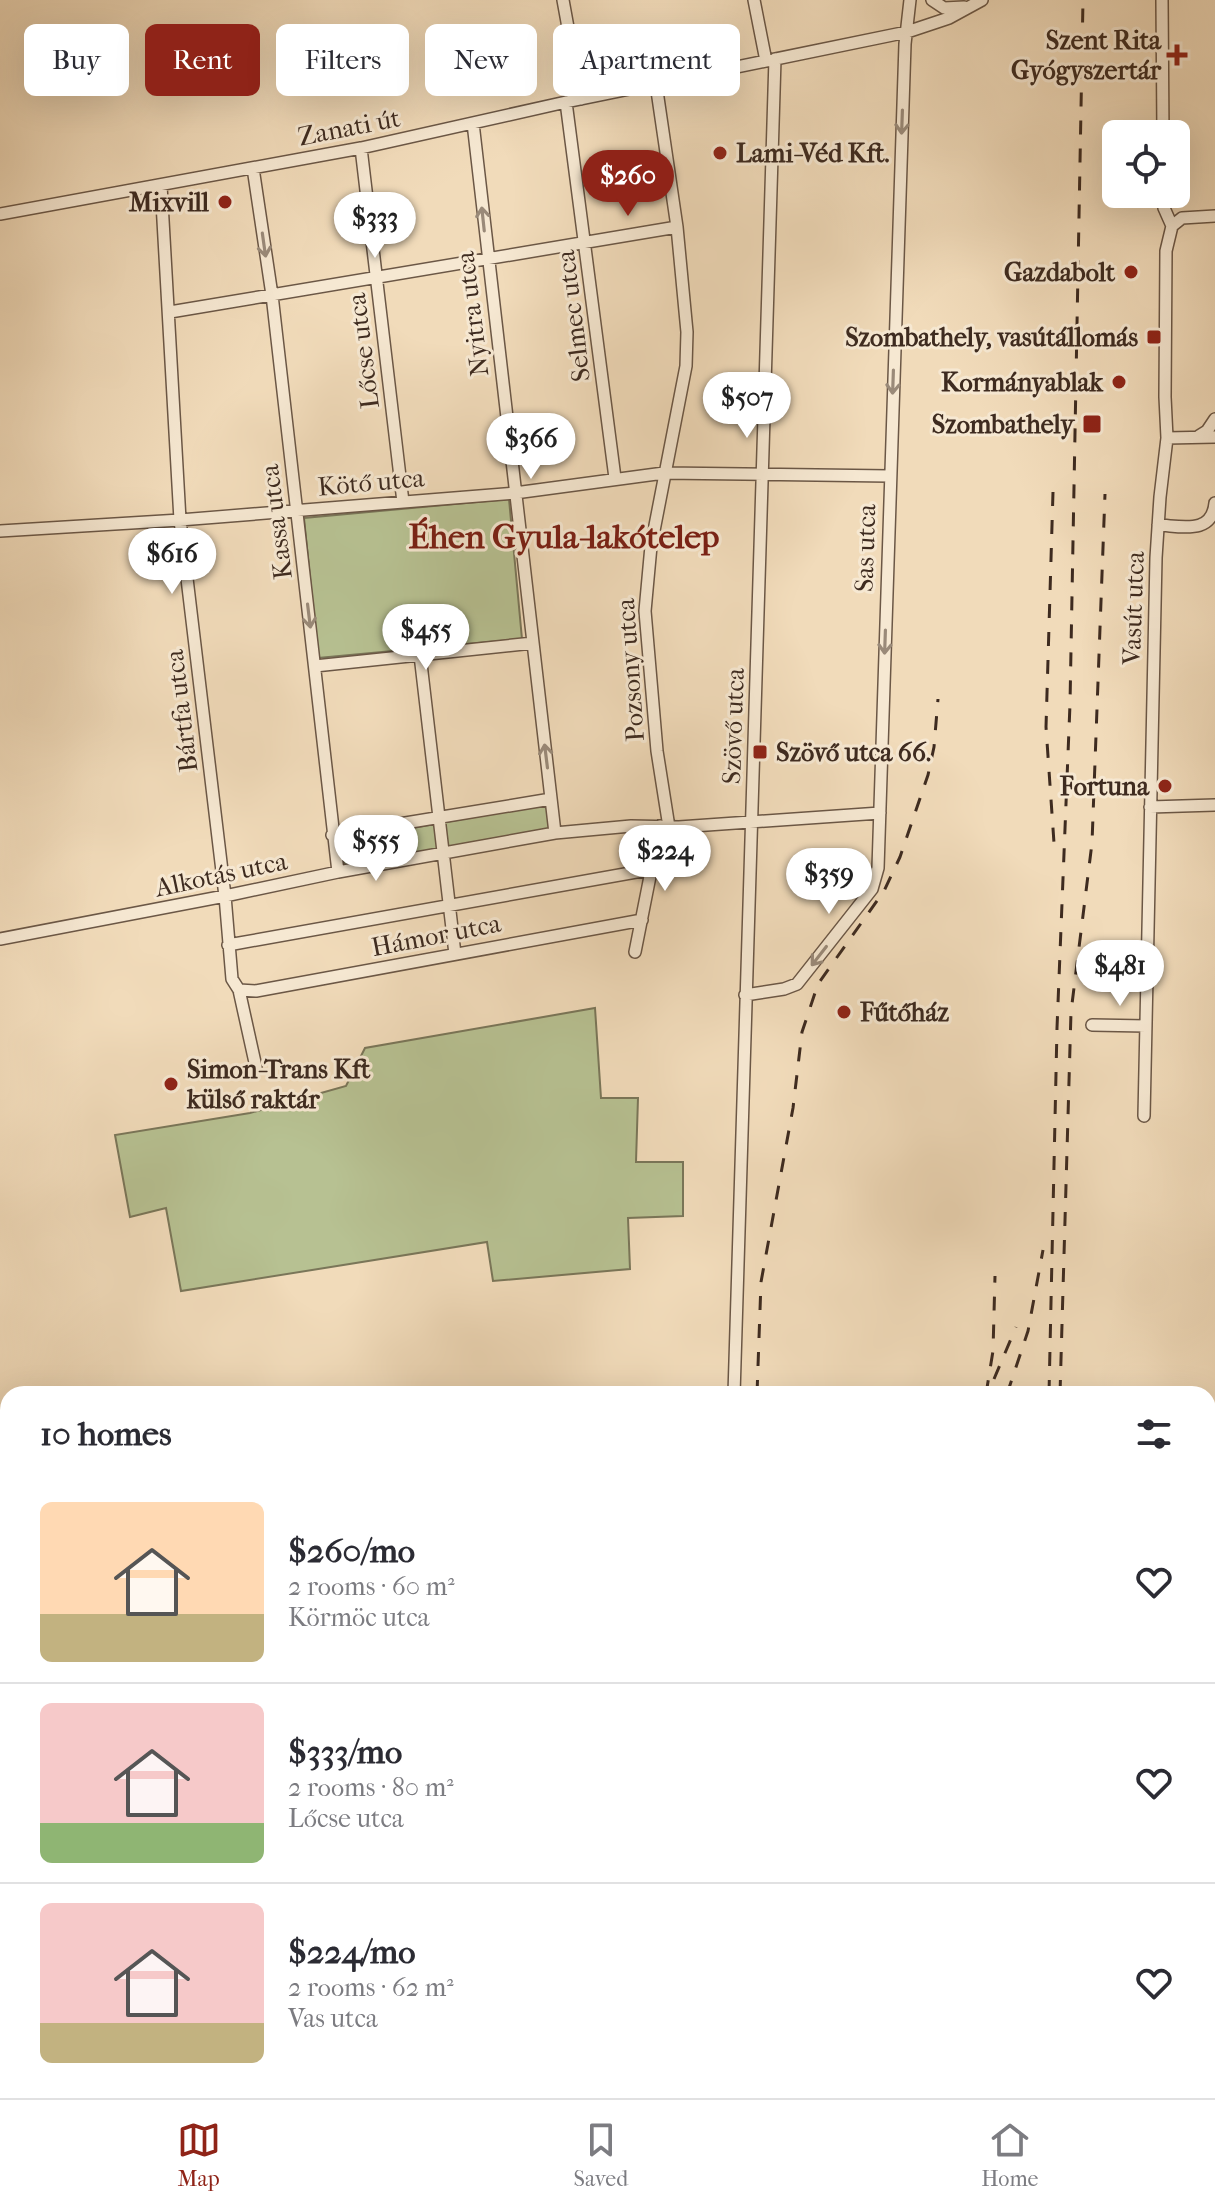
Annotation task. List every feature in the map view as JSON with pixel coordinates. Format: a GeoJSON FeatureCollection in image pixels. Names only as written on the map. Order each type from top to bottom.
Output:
{"type":"FeatureCollection","features":[{"type":"Feature","properties":{"kind":"street"},"geometry":{"type":"LineString","coordinates":[[563,0],[568,24]]}},
{"type":"Feature","properties":{"kind":"street","name":"Szövő utca"},"geometry":{"type":"LineString","coordinates":[[734,1386],[763,473],[771,60],[754,0]]}},
{"type":"Feature","properties":{"kind":"street","name":"Sas utca"},"geometry":{"type":"LineString","coordinates":[[745,995],[797,984],[872,889],[878,868],[889,476],[910,0]]}},
{"type":"Feature","properties":{"kind":"street"},"geometry":{"type":"LineString","coordinates":[[932,0],[944,8],[969,7]]}},
{"type":"Feature","properties":{"kind":"street","name":"Zanati út"},"geometry":{"type":"LineString","coordinates":[[740,66],[907,32],[949,18],[982,0]]}},
{"type":"Feature","properties":{"kind":"street"},"geometry":{"type":"LineString","coordinates":[[1162,0],[1163,120]]}},
{"type":"Feature","properties":{"kind":"street","name":"Zanati út"},"geometry":{"type":"LineString","coordinates":[[0,214],[361,148],[566,102],[577,96]]}},
{"type":"Feature","properties":{"kind":"street","name":"Pozsony utca"},"geometry":{"type":"LineString","coordinates":[[635,952],[664,826],[645,611],[651,546],[683,385],[687,347],[677,227],[658,96]]}},
{"type":"Feature","properties":{"kind":"street","name":"Selmec utca"},"geometry":{"type":"LineString","coordinates":[[566,102],[615,478]]}},
{"type":"Feature","properties":{"kind":"street","name":"Nyitra utca"},"geometry":{"type":"LineString","coordinates":[[473,123],[555,833]]}},
{"type":"Feature","properties":{"kind":"street","name":"Lőcse utca"},"geometry":{"type":"LineString","coordinates":[[361,148],[403,502]]}},
{"type":"Feature","properties":{"kind":"street","name":"Kassa utca"},"geometry":{"type":"LineString","coordinates":[[253,168],[272,295],[338,872]]}},
{"type":"Feature","properties":{"kind":"street","name":"Bártfa utca"},"geometry":{"type":"LineString","coordinates":[[161,185],[180,520],[232,979],[239,990],[256,1067]]}},
{"type":"Feature","properties":{"kind":"street","name":"Vasút utca"},"geometry":{"type":"LineString","coordinates":[[1144,1116],[1158,525],[1167,438],[1166,251],[1172,226],[1164,208]]}},
{"type":"Feature","properties":{"kind":"street"},"geometry":{"type":"LineString","coordinates":[[1172,226],[1182,218],[1214,218]]}},
{"type":"Feature","properties":{"kind":"street"},"geometry":{"type":"LineString","coordinates":[[170,312],[677,227]]}},
{"type":"Feature","properties":{"kind":"street"},"geometry":{"type":"LineString","coordinates":[[1199,437],[1215,419]]}},
{"type":"Feature","properties":{"kind":"street"},"geometry":{"type":"LineString","coordinates":[[1167,438],[1215,437]]}},
{"type":"Feature","properties":{"kind":"street","name":"Kötő utca"},"geometry":{"type":"LineString","coordinates":[[0,531],[515,493],[664,473],[889,476]]}},
{"type":"Feature","properties":{"kind":"street"},"geometry":{"type":"LineString","coordinates":[[1158,525],[1199,527],[1207,524],[1215,503]]}},
{"type":"Feature","properties":{"kind":"street"},"geometry":{"type":"LineString","coordinates":[[315,666],[533,643]]}},
{"type":"Feature","properties":{"kind":"street"},"geometry":{"type":"LineString","coordinates":[[420,655],[455,954]]}},
{"type":"Feature","properties":{"kind":"street"},"geometry":{"type":"LineString","coordinates":[[332,835],[551,799]]}},
{"type":"Feature","properties":{"kind":"street"},"geometry":{"type":"LineString","coordinates":[[1150,807],[1215,805]]}},
{"type":"Feature","properties":{"kind":"street","name":"Alkotás utca"},"geometry":{"type":"LineString","coordinates":[[0,939],[338,872],[555,833],[880,813]]}},
{"type":"Feature","properties":{"kind":"street"},"geometry":{"type":"LineString","coordinates":[[228,945],[653,869]]}},
{"type":"Feature","properties":{"kind":"street","name":"Hámor utca"},"geometry":{"type":"LineString","coordinates":[[239,990],[256,991],[642,920]]}},
{"type":"Feature","properties":{"kind":"street"},"geometry":{"type":"LineString","coordinates":[[1092,1025],[1146,1026]]}},
{"type":"Feature","properties":{"kind":"green space"},"geometry":{"type":"Polygon","coordinates":[[[509,499],[522,639],[318,658],[304,518],[509,499]]]}},
{"type":"Feature","properties":{"kind":"green space"},"geometry":{"type":"Polygon","coordinates":[[[546,804],[551,830],[345,867],[340,841],[546,804]]]}},
{"type":"Feature","properties":{"kind":"green space"},"geometry":{"type":"Polygon","coordinates":[[[595,1008],[601,1098],[638,1098],[636,1162],[683,1162],[683,1216],[628,1218],[630,1269],[493,1281],[487,1242],[181,1291],[166,1208],[130,1217],[115,1135],[250,1113],[346,1086],[365,1048],[595,1008]]]}},
{"type":"Feature","properties":{"kind":"railway"},"geometry":{"type":"LineString","coordinates":[[1049,1386],[1057,1028],[1070,704],[1083,0]]}},
{"type":"Feature","properties":{"kind":"railway"},"geometry":{"type":"LineString","coordinates":[[1053,492],[1046,727],[1054,843]]}},
{"type":"Feature","properties":{"kind":"railway"},"geometry":{"type":"LineString","coordinates":[[1060,1386],[1071,1012],[1092,843],[1105,494]]}},
{"type":"Feature","properties":{"kind":"railway"},"geometry":{"type":"LineString","coordinates":[[757,1386],[761,1282],[793,1108],[802,1032],[818,984],[884,891],[900,857],[928,775],[938,699]]}},
{"type":"Feature","properties":{"kind":"railway"},"geometry":{"type":"LineString","coordinates":[[1010,1386],[1028,1331],[1043,1250]]}},
{"type":"Feature","properties":{"kind":"railway"},"geometry":{"type":"LineString","coordinates":[[987,1386],[993,1351],[995,1276]]}},
{"type":"Feature","properties":{"kind":"railway"},"geometry":{"type":"LineString","coordinates":[[994,1379],[1016,1327]]}},
{"type":"Feature","properties":{"kind":"place","name":"Szent Rita Gyógyszertár"},"geometry":{"type":"Point","coordinates":[1177,55]}},
{"type":"Feature","properties":{"kind":"place","name":"Lami-Véd Kft."},"geometry":{"type":"Point","coordinates":[720,153]}},
{"type":"Feature","properties":{"kind":"place","name":"Mixvill"},"geometry":{"type":"Point","coordinates":[225,202]}},
{"type":"Feature","properties":{"kind":"place","name":"Gazdabolt"},"geometry":{"type":"Point","coordinates":[1131,272]}},
{"type":"Feature","properties":{"kind":"place","name":"Szombathely, vasútállomás"},"geometry":{"type":"Point","coordinates":[1154,337]}},
{"type":"Feature","properties":{"kind":"place","name":"Kormányablak"},"geometry":{"type":"Point","coordinates":[1119,382]}},
{"type":"Feature","properties":{"kind":"place","name":"Szombathely"},"geometry":{"type":"Point","coordinates":[1092,424]}},
{"type":"Feature","properties":{"kind":"place","name":"Szövő utca 66."},"geometry":{"type":"Point","coordinates":[760,752]}},
{"type":"Feature","properties":{"kind":"place","name":"Fortuna"},"geometry":{"type":"Point","coordinates":[1165,786]}},
{"type":"Feature","properties":{"kind":"place","name":"Fűtőház"},"geometry":{"type":"Point","coordinates":[844,1012]}},
{"type":"Feature","properties":{"kind":"place","name":"Simon-Trans Kft külső raktár"},"geometry":{"type":"Point","coordinates":[171,1084]}},
{"type":"Feature","properties":{"kind":"district","name":"Éhen Gyula-lakótelep"},"geometry":{"type":"Point","coordinates":[564,536]}}]}
